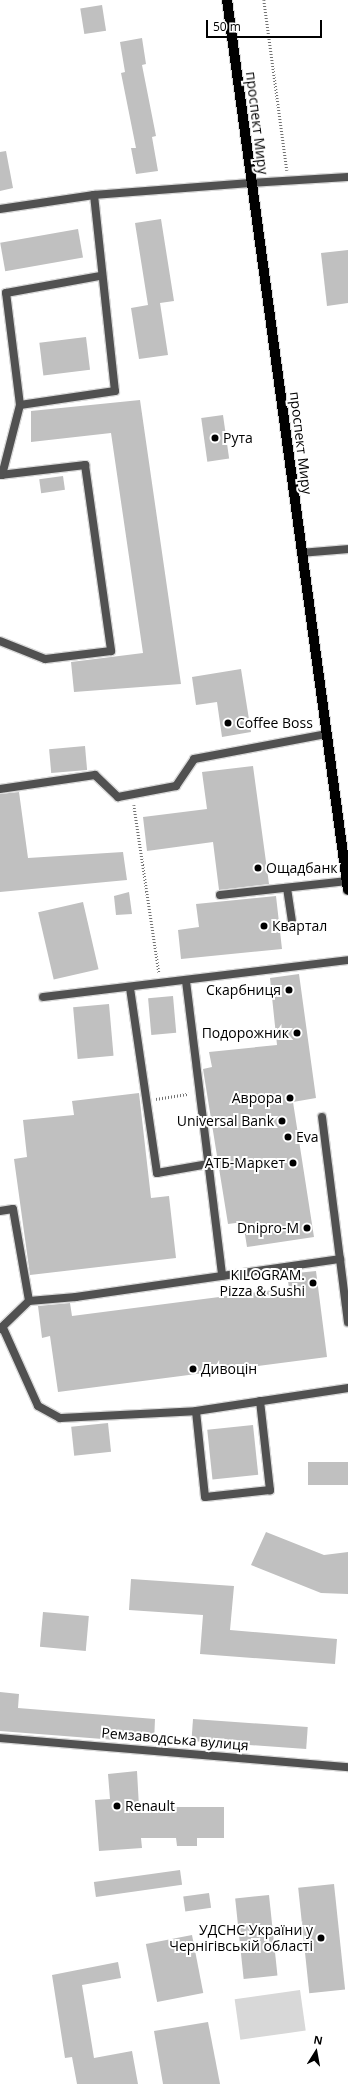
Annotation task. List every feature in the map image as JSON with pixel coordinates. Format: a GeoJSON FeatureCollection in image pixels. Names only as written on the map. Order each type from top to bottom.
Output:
{"type":"FeatureCollection","features":[{"type":"Feature","properties":{"kind":"main road","name":"проспект Миру"},"geometry":{"type":"LineString","coordinates":[[227,0],[250,183],[347,886]]}},
{"type":"Feature","properties":{"kind":"street"},"geometry":{"type":"LineString","coordinates":[[0,209],[94,195],[250,183],[288,182],[348,176]]}},
{"type":"Feature","properties":{"kind":"street"},"geometry":{"type":"LineString","coordinates":[[20,405],[115,391],[100,276],[94,195]]}},
{"type":"Feature","properties":{"kind":"street"},"geometry":{"type":"LineString","coordinates":[[0,641],[45,659],[111,651],[85,465],[1,475],[20,405],[6,293],[100,276]]}},
{"type":"Feature","properties":{"kind":"street"},"geometry":{"type":"LineString","coordinates":[[301,553],[348,550]]}},
{"type":"Feature","properties":{"kind":"street"},"geometry":{"type":"LineString","coordinates":[[0,789],[95,774],[118,797],[176,786],[194,759],[326,734]]}},
{"type":"Feature","properties":{"kind":"street"},"geometry":{"type":"LineString","coordinates":[[220,895],[287,888],[347,886]]}},
{"type":"Feature","properties":{"kind":"street"},"geometry":{"type":"LineString","coordinates":[[287,888],[292,928]]}},
{"type":"Feature","properties":{"kind":"street"},"geometry":{"type":"LineString","coordinates":[[43,997],[130,988],[348,960]]}},
{"type":"Feature","properties":{"kind":"street"},"geometry":{"type":"LineString","coordinates":[[186,981],[222,1276]]}},
{"type":"Feature","properties":{"kind":"street"},"geometry":{"type":"LineString","coordinates":[[130,988],[156,1172],[208,1164]]}},
{"type":"Feature","properties":{"kind":"street"},"geometry":{"type":"LineString","coordinates":[[322,1117],[340,1259],[345,1279],[348,1322]]}},
{"type":"Feature","properties":{"kind":"street"},"geometry":{"type":"LineString","coordinates":[[0,1211],[13,1209],[29,1301]]}},
{"type":"Feature","properties":{"kind":"street"},"geometry":{"type":"LineString","coordinates":[[340,1259],[29,1301],[2,1329],[38,1406],[60,1418],[196,1410],[348,1388]]}},
{"type":"Feature","properties":{"kind":"street"},"geometry":{"type":"LineString","coordinates":[[196,1410],[205,1497],[270,1490],[260,1401]]}},
{"type":"Feature","properties":{"kind":"street","name":"Ремзаводська вулиця"},"geometry":{"type":"LineString","coordinates":[[0,1738],[348,1767]]}},
{"type":"Feature","properties":{"kind":"path"},"geometry":{"type":"LineString","coordinates":[[264,0],[288,182]]}},
{"type":"Feature","properties":{"kind":"path"},"geometry":{"type":"LineString","coordinates":[[132,794],[161,984]]}},
{"type":"Feature","properties":{"kind":"path"},"geometry":{"type":"LineString","coordinates":[[146,1100],[200,1092]]}},
{"type":"Feature","properties":{"kind":"shaded area"},"geometry":{"type":"Polygon","coordinates":[[[300,1990],[306,2031],[240,2040],[235,1999],[300,1990]]]}},
{"type":"Feature","properties":{"kind":"building"},"geometry":{"type":"Polygon","coordinates":[[[102,5],[106,31],[84,34],[80,8],[102,5]]]}},
{"type":"Feature","properties":{"kind":"building"},"geometry":{"type":"Polygon","coordinates":[[[142,38],[146,64],[142,65],[156,136],[152,137],[158,171],[136,174],[131,148],[136,148],[121,73],[125,72],[120,42],[142,38]]]}},
{"type":"Feature","properties":{"kind":"building"},"geometry":{"type":"Polygon","coordinates":[[[6,151],[13,188],[0,191],[0,152],[6,151]]]}},
{"type":"Feature","properties":{"kind":"building"},"geometry":{"type":"Polygon","coordinates":[[[161,219],[174,301],[160,303],[168,355],[139,359],[131,308],[148,305],[135,223],[161,219]]]}},
{"type":"Feature","properties":{"kind":"building"},"geometry":{"type":"Polygon","coordinates":[[[78,229],[83,258],[5,271],[0,243],[78,229]]]}},
{"type":"Feature","properties":{"kind":"building"},"geometry":{"type":"Polygon","coordinates":[[[348,250],[348,303],[327,306],[321,253],[348,250]]]}},
{"type":"Feature","properties":{"kind":"building"},"geometry":{"type":"Polygon","coordinates":[[[86,337],[90,370],[43,375],[39,343],[86,337]]]}},
{"type":"Feature","properties":{"kind":"building"},"geometry":{"type":"Polygon","coordinates":[[[140,400],[181,684],[74,692],[71,662],[143,653],[111,433],[31,442],[31,411],[140,400]]]}},
{"type":"Feature","properties":{"kind":"building","name":"Рута"},"geometry":{"type":"Polygon","coordinates":[[[223,415],[229,459],[207,462],[201,418],[223,415]]]}},
{"type":"Feature","properties":{"kind":"building"},"geometry":{"type":"Polygon","coordinates":[[[63,476],[65,490],[41,493],[39,479],[63,476]]]}},
{"type":"Feature","properties":{"kind":"building"},"geometry":{"type":"Polygon","coordinates":[[[241,669],[251,732],[222,737],[217,702],[196,705],[192,677],[241,669]]]}},
{"type":"Feature","properties":{"kind":"building"},"geometry":{"type":"Polygon","coordinates":[[[85,746],[87,770],[51,773],[49,749],[85,746]]]}},
{"type":"Feature","properties":{"kind":"building"},"geometry":{"type":"Polygon","coordinates":[[[253,766],[269,884],[219,890],[213,842],[147,851],[143,817],[207,809],[202,772],[253,766]]]}},
{"type":"Feature","properties":{"kind":"building"},"geometry":{"type":"Polygon","coordinates":[[[19,792],[28,858],[123,852],[127,880],[0,892],[0,794],[19,792]]]}},
{"type":"Feature","properties":{"kind":"building"},"geometry":{"type":"Polygon","coordinates":[[[129,892],[132,914],[116,915],[114,896],[129,892]]]}},
{"type":"Feature","properties":{"kind":"building"},"geometry":{"type":"Polygon","coordinates":[[[276,896],[282,949],[181,959],[178,930],[199,927],[196,904],[276,896]]]}},
{"type":"Feature","properties":{"kind":"building"},"geometry":{"type":"Polygon","coordinates":[[[83,902],[99,969],[54,980],[38,912],[83,902]]]}},
{"type":"Feature","properties":{"kind":"building"},"geometry":{"type":"Polygon","coordinates":[[[299,974],[316,1098],[293,1102],[314,1237],[247,1247],[243,1222],[228,1224],[203,1069],[212,1067],[209,1052],[277,1045],[270,978],[299,974]]]}},
{"type":"Feature","properties":{"kind":"building"},"geometry":{"type":"Polygon","coordinates":[[[173,996],[176,1033],[151,1035],[148,998],[173,996]]]}},
{"type":"Feature","properties":{"kind":"building"},"geometry":{"type":"Polygon","coordinates":[[[109,1004],[114,1056],[78,1059],[73,1007],[109,1004]]]}},
{"type":"Feature","properties":{"kind":"building"},"geometry":{"type":"Polygon","coordinates":[[[139,1093],[151,1198],[169,1196],[176,1258],[30,1275],[14,1159],[27,1157],[23,1120],[74,1115],[72,1101],[139,1093]]]}},
{"type":"Feature","properties":{"kind":"building"},"geometry":{"type":"Polygon","coordinates":[[[316,1271],[327,1357],[58,1392],[50,1336],[42,1338],[38,1306],[70,1303],[72,1316],[289,1288],[287,1274],[316,1271]]]}},
{"type":"Feature","properties":{"kind":"building"},"geometry":{"type":"Polygon","coordinates":[[[108,1423],[111,1452],[74,1456],[71,1427],[108,1423]]]}},
{"type":"Feature","properties":{"kind":"building"},"geometry":{"type":"Polygon","coordinates":[[[253,1425],[258,1475],[212,1480],[207,1430],[253,1425]]]}},
{"type":"Feature","properties":{"kind":"building"},"geometry":{"type":"Polygon","coordinates":[[[308,1462],[348,1462],[348,1485],[308,1485],[308,1462]]]}},
{"type":"Feature","properties":{"kind":"building"},"geometry":{"type":"Polygon","coordinates":[[[266,1532],[324,1555],[348,1552],[348,1594],[321,1593],[251,1565],[266,1532]]]}},
{"type":"Feature","properties":{"kind":"building"},"geometry":{"type":"Polygon","coordinates":[[[131,1579],[234,1586],[230,1630],[337,1639],[335,1664],[200,1654],[203,1615],[129,1610],[131,1579]]]}},
{"type":"Feature","properties":{"kind":"building"},"geometry":{"type":"Polygon","coordinates":[[[43,1612],[89,1616],[86,1651],[40,1647],[43,1612]]]}},
{"type":"Feature","properties":{"kind":"building"},"geometry":{"type":"Polygon","coordinates":[[[0,1692],[19,1694],[18,1708],[155,1719],[154,1743],[0,1731],[0,1692]]]}},
{"type":"Feature","properties":{"kind":"building"},"geometry":{"type":"Polygon","coordinates":[[[193,1719],[308,1727],[306,1749],[191,1741],[193,1719]]]}},
{"type":"Feature","properties":{"kind":"building"},"geometry":{"type":"Polygon","coordinates":[[[137,1771],[139,1807],[224,1807],[224,1838],[197,1838],[197,1846],[177,1846],[176,1838],[141,1838],[142,1848],[99,1851],[95,1800],[110,1799],[108,1774],[137,1771]]]}},
{"type":"Feature","properties":{"kind":"building"},"geometry":{"type":"Polygon","coordinates":[[[180,1870],[182,1885],[96,1897],[94,1882],[180,1870]]]}},
{"type":"Feature","properties":{"kind":"building","name":"УДСНС України у Чернігівській області"},"geometry":{"type":"Polygon","coordinates":[[[334,1884],[345,1989],[309,1993],[298,1888],[334,1884]]]}},
{"type":"Feature","properties":{"kind":"building"},"geometry":{"type":"Polygon","coordinates":[[[209,1893],[211,1908],[185,1911],[183,1897],[209,1893]]]}},
{"type":"Feature","properties":{"kind":"building"},"geometry":{"type":"Polygon","coordinates":[[[269,1895],[277,1976],[244,1979],[235,1899],[269,1895]]]}},
{"type":"Feature","properties":{"kind":"building"},"geometry":{"type":"Polygon","coordinates":[[[192,1935],[203,1993],[157,2002],[146,1944],[192,1935]]]}},
{"type":"Feature","properties":{"kind":"building"},"geometry":{"type":"Polygon","coordinates":[[[118,1962],[121,1978],[82,1985],[94,2058],[132,2051],[138,2084],[77,2084],[72,2057],[65,2058],[52,1975],[118,1962]]]}},
{"type":"Feature","properties":{"kind":"building"},"geometry":{"type":"Polygon","coordinates":[[[208,2022],[220,2084],[163,2084],[154,2031],[208,2022]]]}},
{"type":"Feature","properties":{"kind":"place","name":"Рута"},"geometry":{"type":"Point","coordinates":[215,438]}},
{"type":"Feature","properties":{"kind":"place","name":"Coffee Boss"},"geometry":{"type":"Point","coordinates":[228,723]}},
{"type":"Feature","properties":{"kind":"place","name":"Ощадбанк"},"geometry":{"type":"Point","coordinates":[258,868]}},
{"type":"Feature","properties":{"kind":"place","name":"Квартал"},"geometry":{"type":"Point","coordinates":[264,926]}},
{"type":"Feature","properties":{"kind":"place","name":"Скарбниця"},"geometry":{"type":"Point","coordinates":[289,990]}},
{"type":"Feature","properties":{"kind":"place","name":"Подорожник"},"geometry":{"type":"Point","coordinates":[297,1033]}},
{"type":"Feature","properties":{"kind":"place","name":"Аврора"},"geometry":{"type":"Point","coordinates":[290,1098]}},
{"type":"Feature","properties":{"kind":"place","name":"Universal Bank"},"geometry":{"type":"Point","coordinates":[282,1121]}},
{"type":"Feature","properties":{"kind":"place","name":"Eva"},"geometry":{"type":"Point","coordinates":[288,1137]}},
{"type":"Feature","properties":{"kind":"place","name":"АТБ-Маркет"},"geometry":{"type":"Point","coordinates":[293,1163]}},
{"type":"Feature","properties":{"kind":"place","name":"Dnipro-M"},"geometry":{"type":"Point","coordinates":[307,1228]}},
{"type":"Feature","properties":{"kind":"place","name":"KILOGRAM. Pizza & Sushi"},"geometry":{"type":"Point","coordinates":[313,1283]}},
{"type":"Feature","properties":{"kind":"place","name":"Дивоцін"},"geometry":{"type":"Point","coordinates":[193,1369]}},
{"type":"Feature","properties":{"kind":"place","name":"Renault"},"geometry":{"type":"Point","coordinates":[117,1806]}},
{"type":"Feature","properties":{"kind":"place","name":"УДСНС України у Чернігівській області"},"geometry":{"type":"Point","coordinates":[321,1938]}}]}
